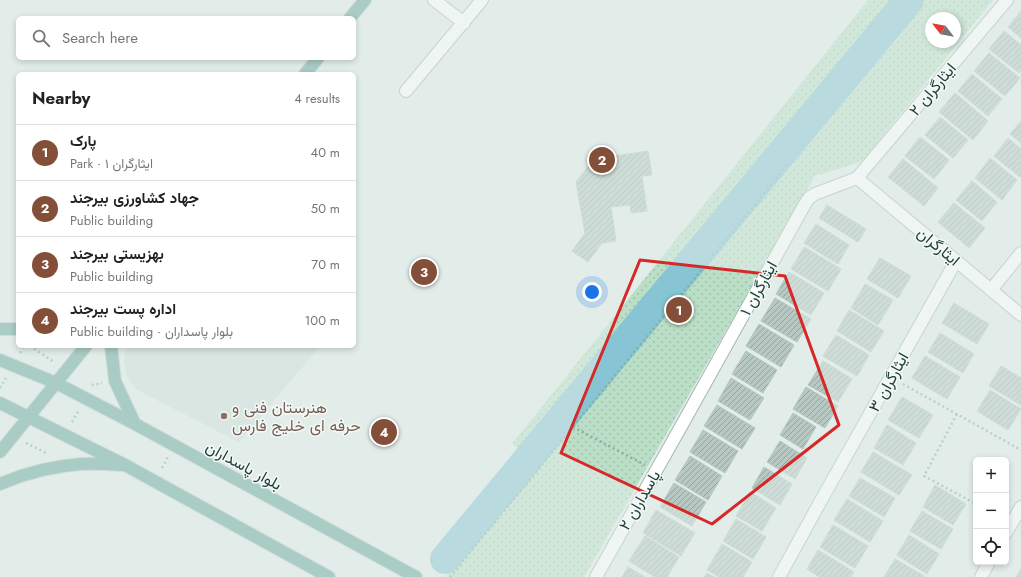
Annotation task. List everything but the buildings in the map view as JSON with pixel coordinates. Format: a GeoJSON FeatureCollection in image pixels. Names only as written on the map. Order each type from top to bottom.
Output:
{"type":"FeatureCollection","features":[{"type":"Feature","properties":{"kind":"main road"},"geometry":{"type":"LineString","coordinates":[[352,16],[365,0]]}},
{"type":"Feature","properties":{"kind":"main road"},"geometry":{"type":"LineString","coordinates":[[307,72],[316,60]]}},
{"type":"Feature","properties":{"kind":"main road"},"geometry":{"type":"LineString","coordinates":[[0,329],[16,329]]}},
{"type":"Feature","properties":{"kind":"main road"},"geometry":{"type":"LineString","coordinates":[[0,452],[84,348]]}},
{"type":"Feature","properties":{"kind":"main road"},"geometry":{"type":"LineString","coordinates":[[110,348],[115,381],[135,424]]}},
{"type":"Feature","properties":{"kind":"main road","name":"بلوار پاسداران"},"geometry":{"type":"LineString","coordinates":[[0,360],[56,383],[135,424],[416,577]]}},
{"type":"Feature","properties":{"kind":"main road"},"geometry":{"type":"LineString","coordinates":[[0,402],[125,465],[329,577]]}},
{"type":"Feature","properties":{"kind":"main road"},"geometry":{"type":"LineString","coordinates":[[0,484],[44,469],[82,464],[125,465]]}},
{"type":"Feature","properties":{"kind":"street"},"geometry":{"type":"LineString","coordinates":[[434,0],[464,23]]}},
{"type":"Feature","properties":{"kind":"street"},"geometry":{"type":"LineString","coordinates":[[406,91],[482,0]]}},
{"type":"Feature","properties":{"kind":"street","name":"ایثارگران ۲"},"geometry":{"type":"LineString","coordinates":[[857,178],[1007,0]]}},
{"type":"Feature","properties":{"kind":"street","name":"ایثارگران"},"geometry":{"type":"LineString","coordinates":[[857,178],[1021,315]]}},
{"type":"Feature","properties":{"kind":"street","name":"ایثارگران ۱"},"geometry":{"type":"LineString","coordinates":[[683,423],[809,198],[815,194],[857,178]]}},
{"type":"Feature","properties":{"kind":"street"},"geometry":{"type":"LineString","coordinates":[[991,290],[1021,253]]}},
{"type":"Feature","properties":{"kind":"street","name":"ایثارگران ۳"},"geometry":{"type":"LineString","coordinates":[[779,577],[956,261]]}},
{"type":"Feature","properties":{"kind":"street","name":"پاسداران ۲"},"geometry":{"type":"LineString","coordinates":[[596,577],[683,423]]}},
{"type":"Feature","properties":{"kind":"street"},"geometry":{"type":"LineString","coordinates":[[1008,529],[1021,507]]}},
{"type":"Feature","properties":{"kind":"street"},"geometry":{"type":"LineString","coordinates":[[981,577],[987,565]]}},
{"type":"Feature","properties":{"kind":"path"},"geometry":{"type":"LineString","coordinates":[[450,577],[789,163]]}},
{"type":"Feature","properties":{"kind":"path"},"geometry":{"type":"LineString","coordinates":[[891,377],[1021,450]]}},
{"type":"Feature","properties":{"kind":"path"},"geometry":{"type":"LineString","coordinates":[[957,414],[924,476],[973,502]]}},
{"type":"Feature","properties":{"kind":"path"},"geometry":{"type":"LineString","coordinates":[[573,427],[656,470]]}},
{"type":"Feature","properties":{"kind":"path"},"geometry":{"type":"LineString","coordinates":[[154,481],[175,446]]}},
{"type":"Feature","properties":{"kind":"highlighted area"},"geometry":{"type":"Polygon","coordinates":[[[640,260],[785,276],[839,425],[712,524],[561,453],[640,260]]]}},
{"type":"Feature","properties":{"kind":"shaded area","name":"هنرستان فنی و حرفه ای خلیج فارس"},"geometry":{"type":"Polygon","coordinates":[[[128,348],[318,348],[239,442],[137,390],[127,377],[124,363],[125,352],[128,348]]]}},
{"type":"Feature","properties":{"kind":"green space"},"geometry":{"type":"Polygon","coordinates":[[[868,0],[993,0],[961,39],[961,12],[925,12],[925,48],[954,48],[863,160],[815,176],[584,577],[446,577],[540,464],[512,444],[868,0]]]}},
{"type":"Feature","properties":{"kind":"waterway"},"geometry":{"type":"LineString","coordinates":[[445,559],[909,0]]}},
{"type":"Feature","properties":{"kind":"place","name":"جهاد کشاورزی بیرجند"},"geometry":{"type":"Point","coordinates":[602,160]}},
{"type":"Feature","properties":{"kind":"place","name":"بهزیستی بیرجند"},"geometry":{"type":"Point","coordinates":[424,272]}},
{"type":"Feature","properties":{"kind":"place","name":"پارک"},"geometry":{"type":"Point","coordinates":[679,310]}},
{"type":"Feature","properties":{"kind":"place","name":"هنرستان فنی و حرفه ای خلیج فارس"},"geometry":{"type":"Point","coordinates":[224,416]}},
{"type":"Feature","properties":{"kind":"place","name":"اداره پست بیرجند"},"geometry":{"type":"Point","coordinates":[384,432]}}]}
